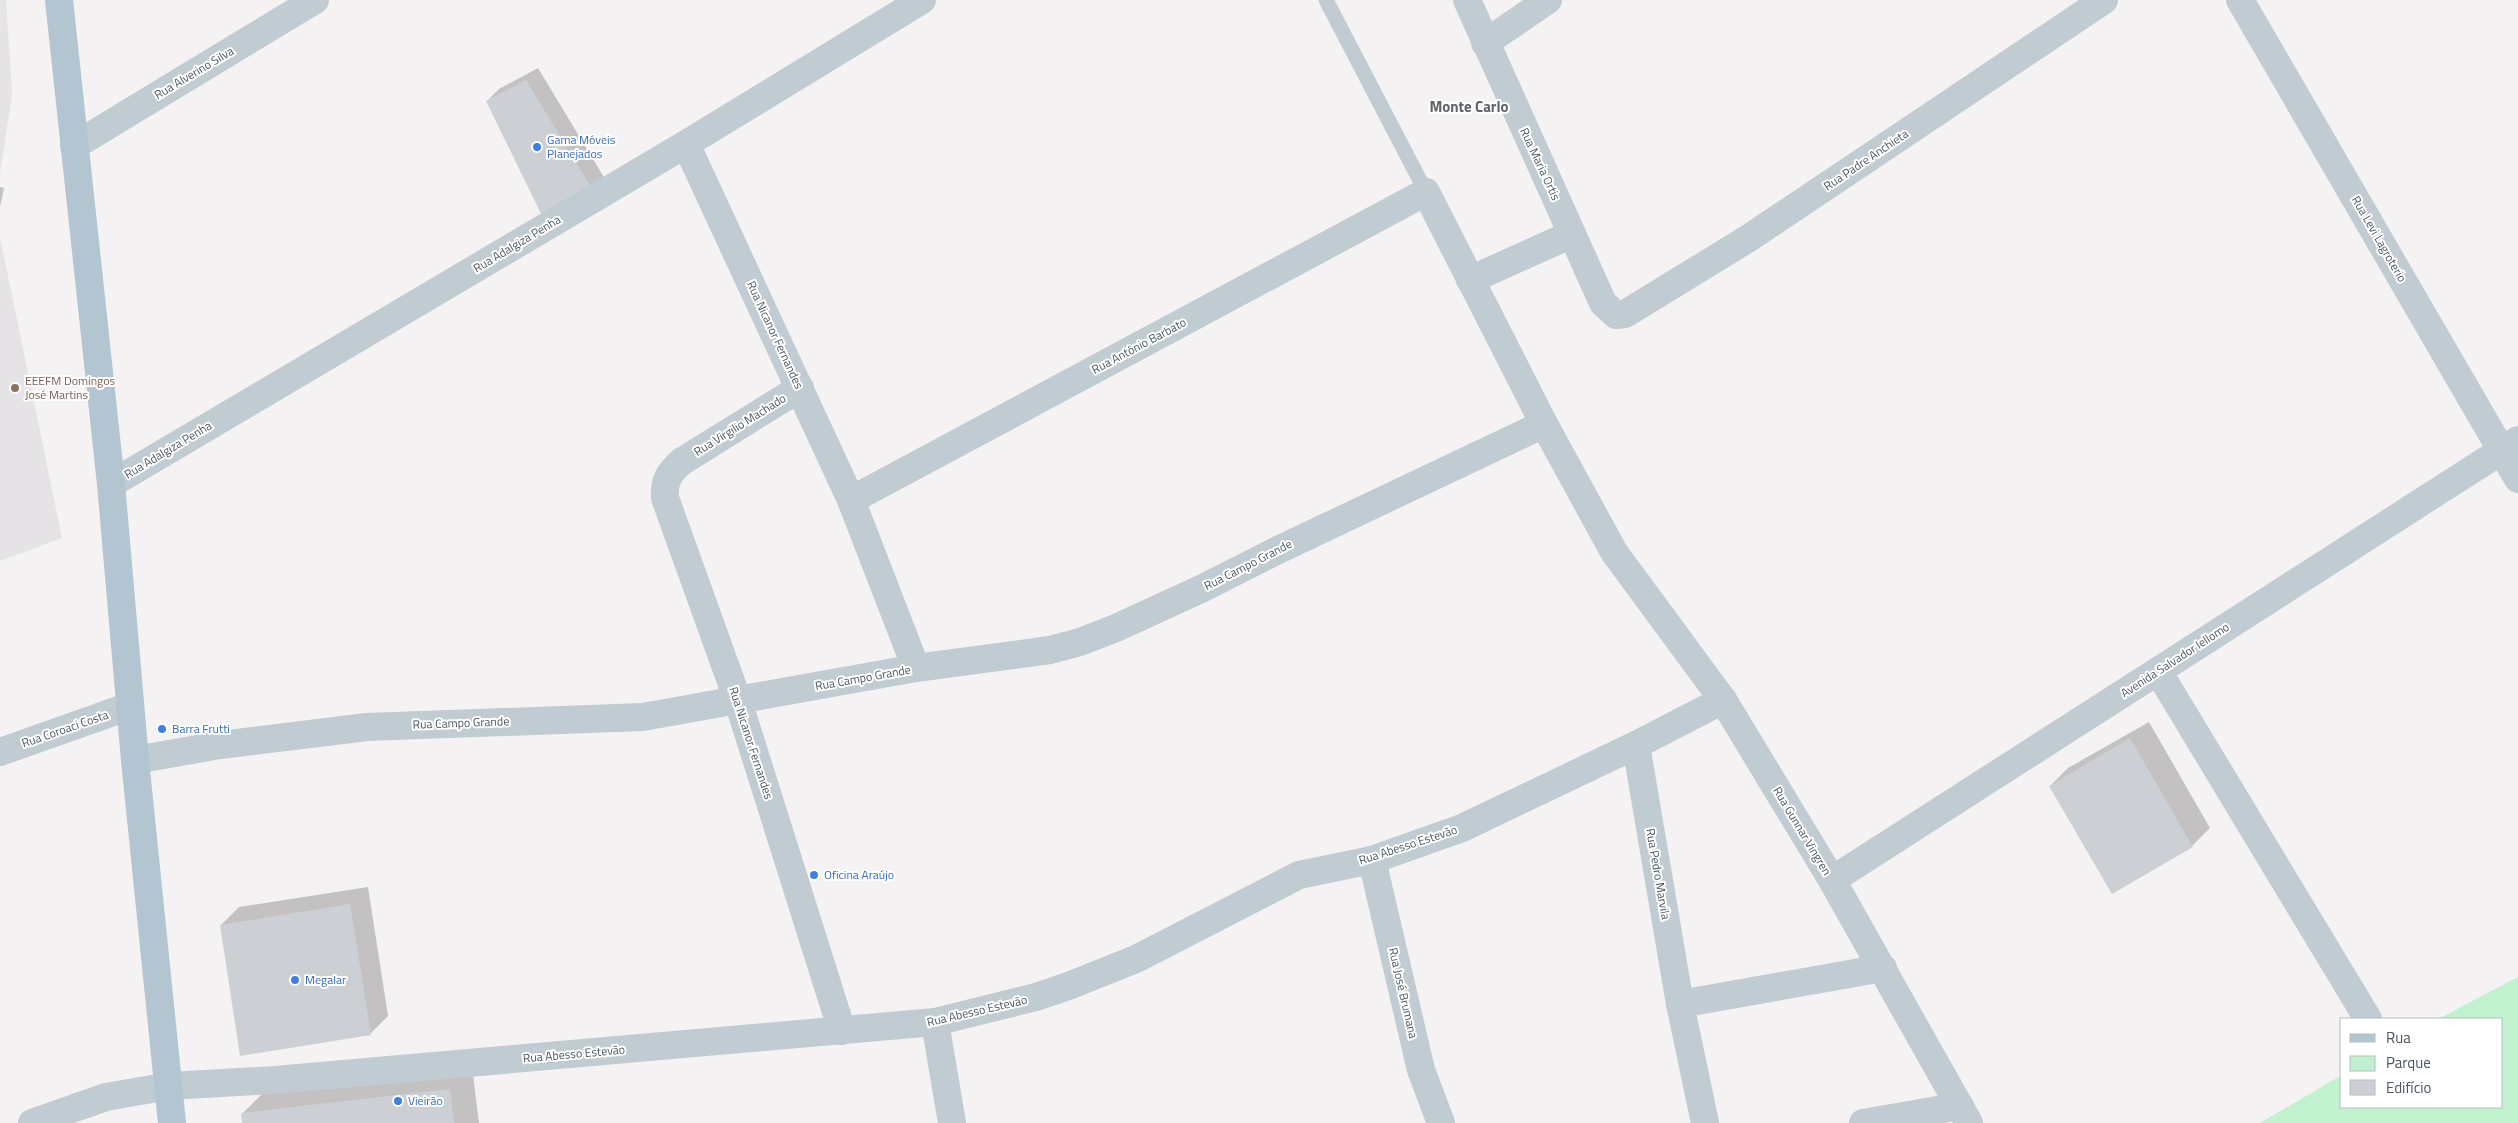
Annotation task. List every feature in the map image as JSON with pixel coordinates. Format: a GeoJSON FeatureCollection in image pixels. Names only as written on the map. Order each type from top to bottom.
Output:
{"type":"FeatureCollection","features":[{"type":"Feature","properties":{"kind":"main road"},"geometry":{"type":"LineString","coordinates":[[59,0],[111,484],[135,760],[172,1123]]}},
{"type":"Feature","properties":{"kind":"street","name":"Rua Alverino Silva"},"geometry":{"type":"LineString","coordinates":[[74,146],[314,0]]}},
{"type":"Feature","properties":{"kind":"street","name":"Rua Adalgiza Penha"},"geometry":{"type":"LineString","coordinates":[[111,484],[686,144],[922,0]]}},
{"type":"Feature","properties":{"kind":"street","name":"Rua Maria Ortis"},"geometry":{"type":"LineString","coordinates":[[1467,0],[1604,303],[1616,315],[1625,314]]}},
{"type":"Feature","properties":{"kind":"street"},"geometry":{"type":"LineString","coordinates":[[1485,43],[1548,0]]}},
{"type":"Feature","properties":{"kind":"street","name":"Rua Padre Anchieta"},"geometry":{"type":"LineString","coordinates":[[1625,314],[1749,238],[2104,0]]}},
{"type":"Feature","properties":{"kind":"street","name":"Rua Levi Lagroterio"},"geometry":{"type":"LineString","coordinates":[[2240,0],[2510,446],[2518,478]]}},
{"type":"Feature","properties":{"kind":"street","name":"Rua Nicanor Fernandes"},"geometry":{"type":"LineString","coordinates":[[686,144],[851,500],[916,668]]}},
{"type":"Feature","properties":{"kind":"street","name":"Rua Gunnar Vingren"},"geometry":{"type":"LineString","coordinates":[[1426,192],[1544,424],[1614,552],[1723,700],[1832,880],[1964,1115]]}},
{"type":"Feature","properties":{"kind":"street","name":"Rua Antônio Barbato"},"geometry":{"type":"LineString","coordinates":[[851,500],[1426,192]]}},
{"type":"Feature","properties":{"kind":"street"},"geometry":{"type":"LineString","coordinates":[[1470,280],[1572,234]]}},
{"type":"Feature","properties":{"kind":"street","name":"Rua Virgilio Machado"},"geometry":{"type":"LineString","coordinates":[[681,462],[800,388]]}},
{"type":"Feature","properties":{"kind":"street","name":"Rua Campo Grande"},"geometry":{"type":"LineString","coordinates":[[135,760],[220,745],[367,727],[642,717],[916,668],[1050,650],[1089,638],[1204,588],[1278,550],[1544,424]]}},
{"type":"Feature","properties":{"kind":"street","name":"Avenida Salvador Iellomo"},"geometry":{"type":"LineString","coordinates":[[1832,880],[2510,446]]}},
{"type":"Feature","properties":{"kind":"street","name":"Rua Nicanor Fernandes"},"geometry":{"type":"LineString","coordinates":[[681,462],[670,472],[664,482],[665,498],[738,701],[842,1031]]}},
{"type":"Feature","properties":{"kind":"street"},"geometry":{"type":"LineString","coordinates":[[2158,671],[2367,1018]]}},
{"type":"Feature","properties":{"kind":"street","name":"Rua Abesso Estevão"},"geometry":{"type":"LineString","coordinates":[[32,1123],[106,1097],[169,1086],[275,1080],[935,1022],[1036,997],[1136,959],[1299,875],[1372,860],[1462,828],[1636,745],[1723,700]]}},
{"type":"Feature","properties":{"kind":"street","name":"Rua Coroaci Costa"},"geometry":{"type":"LineString","coordinates":[[0,752],[130,706]]}},
{"type":"Feature","properties":{"kind":"street","name":"Rua Pedro Marvila"},"geometry":{"type":"LineString","coordinates":[[1636,745],[1680,1004],[1705,1123]]}},
{"type":"Feature","properties":{"kind":"street","name":"Rua José Brumana"},"geometry":{"type":"LineString","coordinates":[[1372,860],[1421,1070],[1441,1123]]}},
{"type":"Feature","properties":{"kind":"street"},"geometry":{"type":"LineString","coordinates":[[1680,1004],[1883,968]]}},
{"type":"Feature","properties":{"kind":"street"},"geometry":{"type":"LineString","coordinates":[[935,1022],[952,1123]]}},
{"type":"Feature","properties":{"kind":"street"},"geometry":{"type":"LineString","coordinates":[[1863,1123],[1964,1115]]}},
{"type":"Feature","properties":{"kind":"lane"},"geometry":{"type":"LineString","coordinates":[[1326,0],[1426,192]]}},
{"type":"Feature","properties":{"kind":"shaded area"},"geometry":{"type":"Polygon","coordinates":[[[0,0],[6,0],[12,95],[0,173],[0,0]]]}},
{"type":"Feature","properties":{"kind":"shaded area","name":"EEEFM Domingos José Martins"},"geometry":{"type":"Polygon","coordinates":[[[0,237],[62,538],[0,561],[0,237]]]}},
{"type":"Feature","properties":{"kind":"green space"},"geometry":{"type":"Polygon","coordinates":[[[2518,977],[2518,1123],[2260,1123],[2340,1076],[2340,1108],[2503,1108],[2503,1018],[2440,1018],[2518,977]]]}},
{"type":"Feature","properties":{"kind":"building","name":"Gama Móveis Planejados"},"geometry":{"type":"Polygon","coordinates":[[[526,80],[594,192],[547,226],[486,101],[526,80]]]}},
{"type":"Feature","properties":{"kind":"building"},"geometry":{"type":"Polygon","coordinates":[[[2130,738],[2193,847],[2112,894],[2049,786],[2130,738]]]}},
{"type":"Feature","properties":{"kind":"building","name":"Megalar"},"geometry":{"type":"Polygon","coordinates":[[[350,904],[371,1035],[240,1056],[220,925],[350,904]]]}},
{"type":"Feature","properties":{"kind":"building","name":"Vieirão"},"geometry":{"type":"Polygon","coordinates":[[[450,1089],[454,1123],[242,1123],[241,1113],[450,1089]]]}},
{"type":"Feature","properties":{"kind":"place","name":"Gama Móveis Planejados"},"geometry":{"type":"Point","coordinates":[537,147]}},
{"type":"Feature","properties":{"kind":"place","name":"EEEFM Domingos José Martins"},"geometry":{"type":"Point","coordinates":[15,388]}},
{"type":"Feature","properties":{"kind":"place","name":"Barra Frutti"},"geometry":{"type":"Point","coordinates":[162,729]}},
{"type":"Feature","properties":{"kind":"place","name":"Oficina Araújo"},"geometry":{"type":"Point","coordinates":[814,875]}},
{"type":"Feature","properties":{"kind":"place","name":"Megalar"},"geometry":{"type":"Point","coordinates":[295,980]}},
{"type":"Feature","properties":{"kind":"place","name":"Vieirão"},"geometry":{"type":"Point","coordinates":[398,1101]}},
{"type":"Feature","properties":{"kind":"district","name":"Monte Carlo"},"geometry":{"type":"Point","coordinates":[1469,107]}}]}
